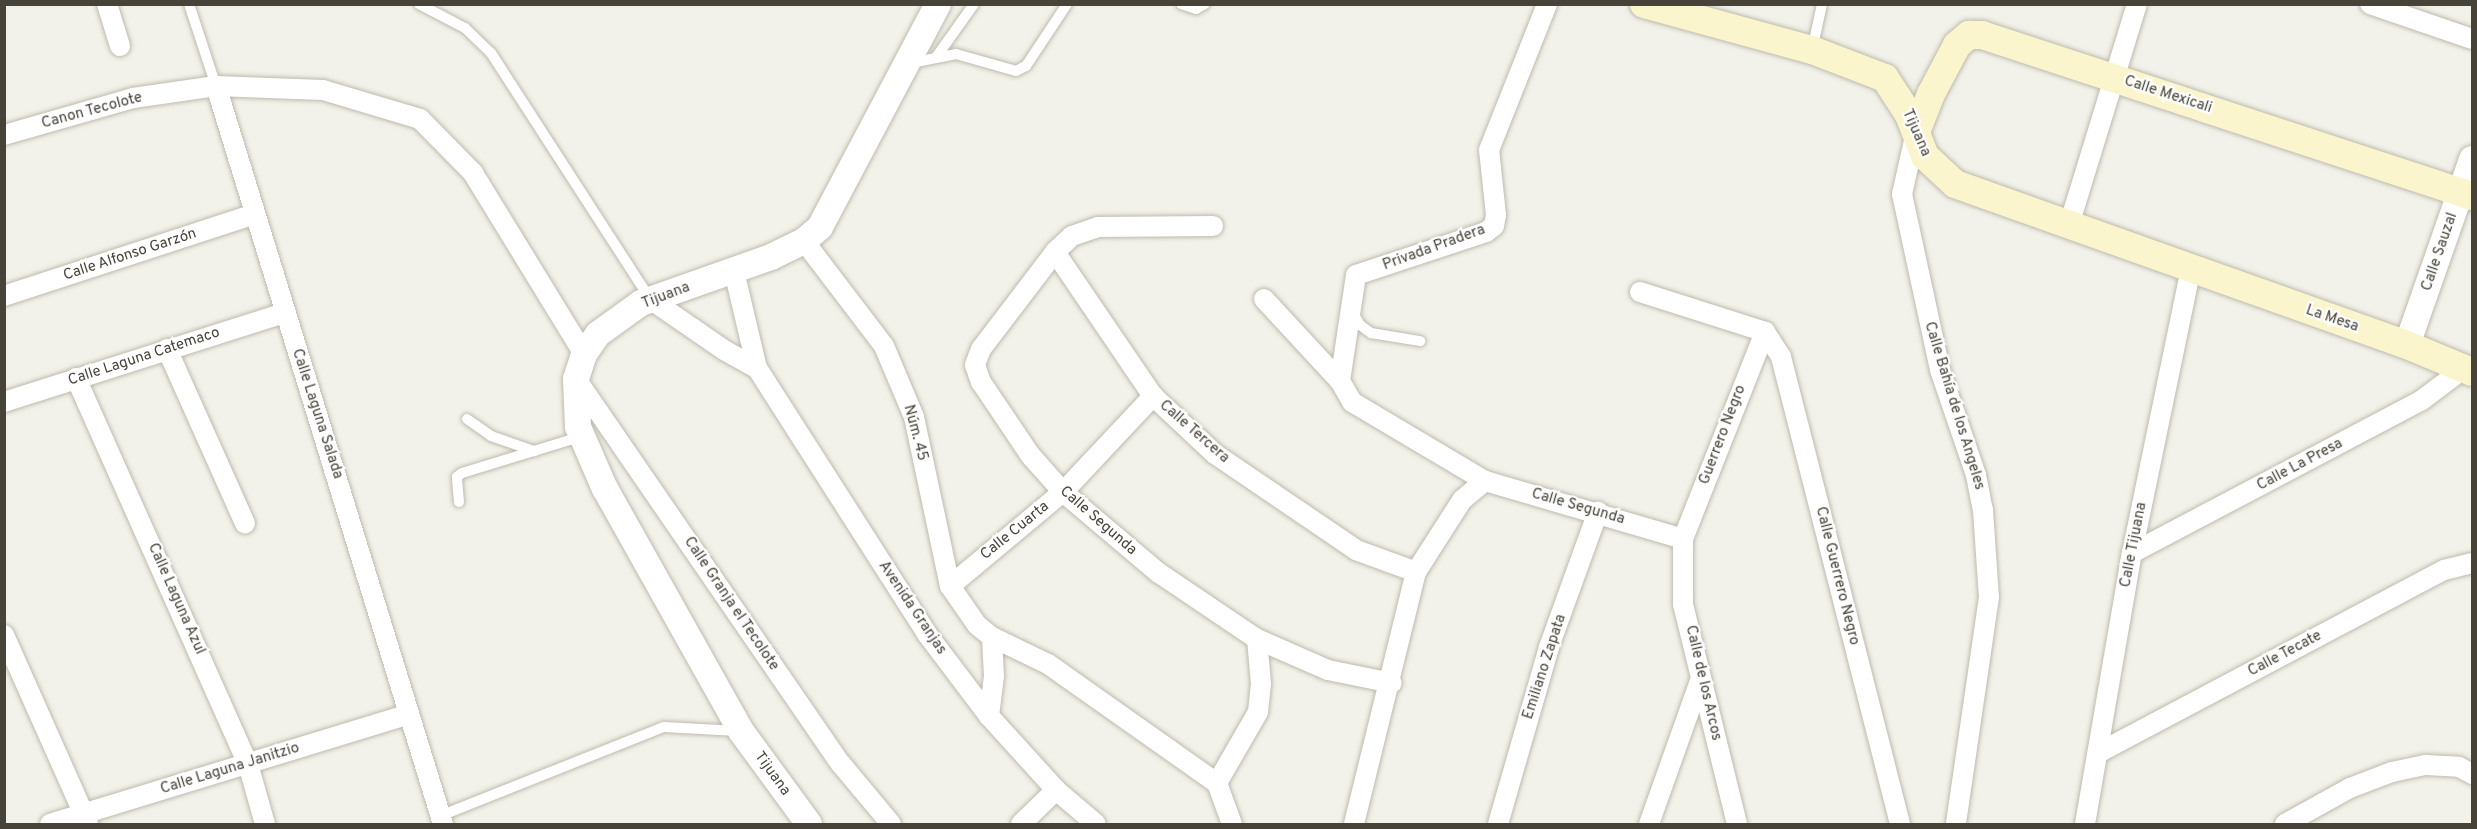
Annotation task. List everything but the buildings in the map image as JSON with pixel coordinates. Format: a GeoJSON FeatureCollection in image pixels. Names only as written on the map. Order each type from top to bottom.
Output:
{"type":"FeatureCollection","features":[{"type":"Feature","properties":{"kind":"main road","name":"Tijuana"},"geometry":{"type":"LineString","coordinates":[[1644,4],[1812,50],[1886,78],[1898,94],[1925,156],[1955,184],[2191,268]]}},
{"type":"Feature","properties":{"kind":"main road","name":"Calle Mexicali"},"geometry":{"type":"LineString","coordinates":[[1916,132],[1930,94],[1958,45],[1970,35],[1982,35],[2466,194]]}},
{"type":"Feature","properties":{"kind":"main road","name":"La Mesa"},"geometry":{"type":"LineString","coordinates":[[2191,268],[2408,345],[2468,371]]}},
{"type":"Feature","properties":{"kind":"street"},"geometry":{"type":"LineString","coordinates":[[107,4],[120,46]]}},
{"type":"Feature","properties":{"kind":"street","name":"Tijuana"},"geometry":{"type":"LineString","coordinates":[[808,825],[741,731],[616,510],[580,437],[575,405],[576,379],[584,354],[613,322],[650,299],[734,271],[804,241],[820,227],[909,64],[938,4]]}},
{"type":"Feature","properties":{"kind":"street","name":"Privada Pradera"},"geometry":{"type":"LineString","coordinates":[[1340,381],[1356,275],[1486,232],[1494,226],[1496,215],[1489,150],[1547,4]]}},
{"type":"Feature","properties":{"kind":"street"},"geometry":{"type":"LineString","coordinates":[[2069,225],[2112,77],[2137,4]]}},
{"type":"Feature","properties":{"kind":"street"},"geometry":{"type":"LineString","coordinates":[[2370,4],[2472,39]]}},
{"type":"Feature","properties":{"kind":"street"},"geometry":{"type":"LineString","coordinates":[[216,86],[323,90],[420,119],[473,173],[584,354]]}},
{"type":"Feature","properties":{"kind":"street","name":"Canon Tecolote"},"geometry":{"type":"LineString","coordinates":[[4,135],[133,98],[216,86]]}},
{"type":"Feature","properties":{"kind":"street","name":"Calle Laguna Salada"},"geometry":{"type":"LineString","coordinates":[[216,86],[284,313],[442,820]]}},
{"type":"Feature","properties":{"kind":"street","name":"Calle Bahía de los Angeles"},"geometry":{"type":"LineString","coordinates":[[1916,132],[1902,194],[1940,370],[1976,475],[1983,510],[1989,597],[1956,825]]}},
{"type":"Feature","properties":{"kind":"street","name":"Calle Sauzal"},"geometry":{"type":"LineString","coordinates":[[2408,345],[2466,194],[2472,159]]}},
{"type":"Feature","properties":{"kind":"street","name":"Calle Alfonso Garzón"},"geometry":{"type":"LineString","coordinates":[[4,296],[255,213]]}},
{"type":"Feature","properties":{"kind":"street"},"geometry":{"type":"LineString","coordinates":[[1055,252],[1072,236],[1098,227],[1213,226]]}},
{"type":"Feature","properties":{"kind":"street","name":"Núm. 45"},"geometry":{"type":"LineString","coordinates":[[804,241],[884,346],[910,406],[950,586],[977,625],[992,637]]}},
{"type":"Feature","properties":{"kind":"street","name":"Calle Tercera"},"geometry":{"type":"LineString","coordinates":[[1055,252],[1153,396],[1215,454],[1356,550],[1416,572]]}},
{"type":"Feature","properties":{"kind":"street","name":"Calle Segunda"},"geometry":{"type":"LineString","coordinates":[[1055,252],[981,349],[975,365],[981,382],[1031,456],[1063,492],[1160,573],[1257,639],[1329,670],[1392,683]]}},
{"type":"Feature","properties":{"kind":"street","name":"Calle Tijuana"},"geometry":{"type":"LineString","coordinates":[[2085,825],[2100,752],[2132,553],[2191,268]]}},
{"type":"Feature","properties":{"kind":"street","name":"Avenida Granjas"},"geometry":{"type":"LineString","coordinates":[[734,271],[757,368],[927,634],[989,716],[1056,790],[1096,825]]}},
{"type":"Feature","properties":{"kind":"street"},"geometry":{"type":"LineString","coordinates":[[1640,292],[1765,332]]}},
{"type":"Feature","properties":{"kind":"street","name":"Avenida Granjas"},"geometry":{"type":"LineString","coordinates":[[650,299],[723,350],[757,368]]}},
{"type":"Feature","properties":{"kind":"street","name":"Calle Segunda"},"geometry":{"type":"LineString","coordinates":[[1264,299],[1340,381],[1352,402],[1485,481],[1598,512],[1683,539]]}},
{"type":"Feature","properties":{"kind":"street","name":"Calle Laguna Catemaco"},"geometry":{"type":"LineString","coordinates":[[4,402],[284,313]]}},
{"type":"Feature","properties":{"kind":"street","name":"Guerrero Negro"},"geometry":{"type":"LineString","coordinates":[[1683,539],[1765,332]]}},
{"type":"Feature","properties":{"kind":"street","name":"Calle Guerrero Negro"},"geometry":{"type":"LineString","coordinates":[[1765,332],[1781,357],[1900,825]]}},
{"type":"Feature","properties":{"kind":"street"},"geometry":{"type":"LineString","coordinates":[[167,349],[245,523]]}},
{"type":"Feature","properties":{"kind":"street","name":"Calle La Presa"},"geometry":{"type":"LineString","coordinates":[[2132,553],[2422,400],[2468,371]]}},
{"type":"Feature","properties":{"kind":"street","name":"Calle Laguna Azul"},"geometry":{"type":"LineString","coordinates":[[76,378],[248,764],[265,825]]}},
{"type":"Feature","properties":{"kind":"street","name":"Calle Granja el Tecolote"},"geometry":{"type":"LineString","coordinates":[[576,379],[840,764],[891,825]]}},
{"type":"Feature","properties":{"kind":"street","name":"Calle Cuarta"},"geometry":{"type":"LineString","coordinates":[[950,586],[1063,492],[1153,396]]}},
{"type":"Feature","properties":{"kind":"street"},"geometry":{"type":"LineString","coordinates":[[1354,825],[1392,683],[1416,572],[1462,500],[1485,481]]}},
{"type":"Feature","properties":{"kind":"street","name":"Emiliano Zapata"},"geometry":{"type":"LineString","coordinates":[[1498,825],[1549,647],[1598,512]]}},
{"type":"Feature","properties":{"kind":"street","name":"Calle de los Arcos"},"geometry":{"type":"LineString","coordinates":[[1683,539],[1683,604],[1737,825]]}},
{"type":"Feature","properties":{"kind":"street","name":"Calle Tecate"},"geometry":{"type":"LineString","coordinates":[[2100,752],[2444,570],[2472,563]]}},
{"type":"Feature","properties":{"kind":"street"},"geometry":{"type":"LineString","coordinates":[[4,635],[86,818]]}},
{"type":"Feature","properties":{"kind":"street"},"geometry":{"type":"LineString","coordinates":[[989,716],[994,676],[992,637],[1048,664],[1217,783],[1232,825]]}},
{"type":"Feature","properties":{"kind":"street"},"geometry":{"type":"LineString","coordinates":[[1217,783],[1258,712],[1261,684],[1257,639]]}},
{"type":"Feature","properties":{"kind":"street"},"geometry":{"type":"LineString","coordinates":[[1649,825],[1700,681]]}},
{"type":"Feature","properties":{"kind":"street","name":"Calle Laguna Janitzio"},"geometry":{"type":"LineString","coordinates":[[50,825],[86,818],[248,764],[410,714]]}},
{"type":"Feature","properties":{"kind":"street"},"geometry":{"type":"LineString","coordinates":[[2285,825],[2350,788],[2392,771],[2426,765],[2459,767],[2472,774]]}},
{"type":"Feature","properties":{"kind":"street"},"geometry":{"type":"LineString","coordinates":[[1021,825],[1056,790]]}},
{"type":"Feature","properties":{"kind":"lane","name":"Calle Laguna Salada"},"geometry":{"type":"LineString","coordinates":[[189,4],[216,86]]}},
{"type":"Feature","properties":{"kind":"lane"},"geometry":{"type":"LineString","coordinates":[[419,4],[465,28],[491,53],[650,299]]}},
{"type":"Feature","properties":{"kind":"lane"},"geometry":{"type":"LineString","coordinates":[[937,56],[974,4]]}},
{"type":"Feature","properties":{"kind":"lane"},"geometry":{"type":"LineString","coordinates":[[909,64],[937,56],[956,54],[1016,71],[1026,66],[1067,4]]}},
{"type":"Feature","properties":{"kind":"lane"},"geometry":{"type":"LineString","coordinates":[[1181,4],[1196,9],[1205,4]]}},
{"type":"Feature","properties":{"kind":"lane"},"geometry":{"type":"LineString","coordinates":[[1812,50],[1822,4]]}},
{"type":"Feature","properties":{"kind":"lane"},"geometry":{"type":"LineString","coordinates":[[1351,310],[1360,325],[1371,333],[1420,341]]}},
{"type":"Feature","properties":{"kind":"lane"},"geometry":{"type":"LineString","coordinates":[[467,419],[491,436],[534,451]]}},
{"type":"Feature","properties":{"kind":"lane"},"geometry":{"type":"LineString","coordinates":[[459,502],[457,477],[462,473],[580,437]]}},
{"type":"Feature","properties":{"kind":"lane"},"geometry":{"type":"LineString","coordinates":[[442,820],[664,727],[741,731]]}}]}
